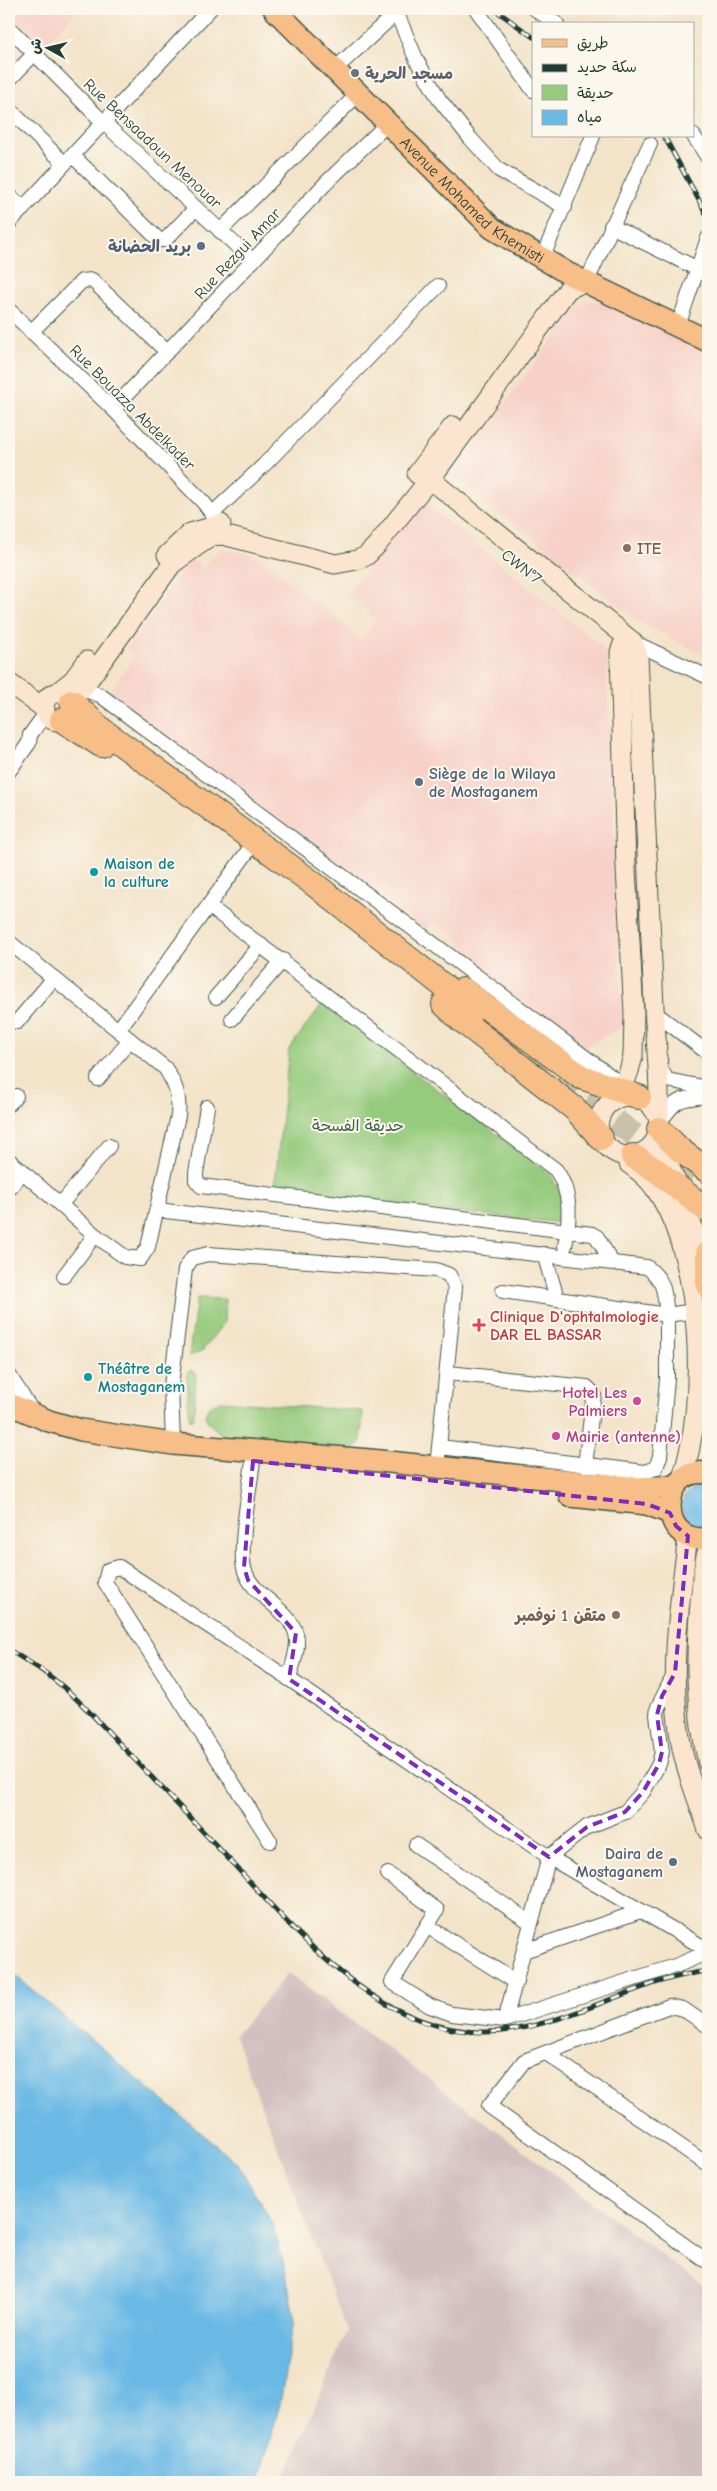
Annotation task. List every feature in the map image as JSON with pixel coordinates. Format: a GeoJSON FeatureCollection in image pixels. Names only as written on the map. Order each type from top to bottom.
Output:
{"type":"FeatureCollection","features":[{"type":"Feature","properties":{"kind":"highway"},"geometry":{"type":"LineString","coordinates":[[60,704],[248,851],[471,1010]]}},
{"type":"Feature","properties":{"kind":"highway"},"geometry":{"type":"LineString","coordinates":[[60,704],[102,730],[310,881],[460,1019],[575,1108],[616,1149],[679,1188],[708,1211]]}},
{"type":"Feature","properties":{"kind":"highway"},"geometry":{"type":"LineString","coordinates":[[371,937],[466,992],[581,1077],[626,1092]]}},
{"type":"Feature","properties":{"kind":"highway"},"geometry":{"type":"LineString","coordinates":[[658,1128],[680,1150],[708,1172]]}},
{"type":"Feature","properties":{"kind":"highway"},"geometry":{"type":"LineString","coordinates":[[708,1254],[708,1286]]}},
{"type":"Feature","properties":{"kind":"main road","name":"Avenue Mohamed Khemisti"},"geometry":{"type":"LineString","coordinates":[[274,9],[492,228],[542,259],[708,341]]}},
{"type":"Feature","properties":{"kind":"main road"},"geometry":{"type":"LineString","coordinates":[[12,685],[60,704],[73,680],[172,548],[190,533],[218,524],[328,551],[351,550],[370,537],[422,481],[577,277]]}},
{"type":"Feature","properties":{"kind":"main road","name":"CWN°7"},"geometry":{"type":"LineString","coordinates":[[422,481],[626,648]]}},
{"type":"Feature","properties":{"kind":"main road"},"geometry":{"type":"LineString","coordinates":[[616,1149],[650,1148],[658,1128],[659,1066],[626,648]]}},
{"type":"Feature","properties":{"kind":"main road"},"geometry":{"type":"LineString","coordinates":[[626,648],[626,869],[634,1014],[633,1056],[626,1092],[610,1102],[603,1110],[599,1128],[616,1149],[648,1180],[668,1210],[684,1257],[694,1311],[697,1394],[690,1451],[678,1484],[671,1495],[670,1514],[676,1526],[698,1537],[678,1608],[677,1715],[682,1750],[708,1830]]}},
{"type":"Feature","properties":{"kind":"main road"},"geometry":{"type":"LineString","coordinates":[[626,1092],[655,1109],[658,1128],[693,1227],[708,1291]]}},
{"type":"Feature","properties":{"kind":"main road"},"geometry":{"type":"LineString","coordinates":[[9,1404],[81,1430],[173,1444],[285,1452],[438,1457],[638,1488],[678,1484],[696,1473],[708,1473]]}},
{"type":"Feature","properties":{"kind":"main road"},"geometry":{"type":"LineString","coordinates":[[9,1415],[46,1430],[168,1457],[195,1461],[253,1461],[646,1504],[670,1514]]}},
{"type":"Feature","properties":{"kind":"main road"},"geometry":{"type":"LineString","coordinates":[[708,1549],[703,1567],[697,1669],[698,1710],[708,1763]]}},
{"type":"Feature","properties":{"kind":"street"},"geometry":{"type":"LineString","coordinates":[[9,224],[210,9]]}},
{"type":"Feature","properties":{"kind":"street"},"geometry":{"type":"LineString","coordinates":[[476,9],[532,89]]}},
{"type":"Feature","properties":{"kind":"street"},"geometry":{"type":"LineString","coordinates":[[535,9],[554,22]]}},
{"type":"Feature","properties":{"kind":"street"},"geometry":{"type":"LineString","coordinates":[[335,69],[396,11],[417,61],[435,92],[470,138],[499,170],[565,207]]}},
{"type":"Feature","properties":{"kind":"street","name":"Rue Bensaadoun Menouar"},"geometry":{"type":"LineString","coordinates":[[9,28],[103,122],[253,261]]}},
{"type":"Feature","properties":{"kind":"street"},"geometry":{"type":"LineString","coordinates":[[9,80],[35,53]]}},
{"type":"Feature","properties":{"kind":"street"},"geometry":{"type":"LineString","coordinates":[[220,230],[359,93]]}},
{"type":"Feature","properties":{"kind":"street"},"geometry":{"type":"LineString","coordinates":[[9,110],[68,159],[159,240],[166,240],[196,208]]}},
{"type":"Feature","properties":{"kind":"street","name":"Rue Rezgui Amar"},"geometry":{"type":"LineString","coordinates":[[113,409],[326,184],[388,123]]}},
{"type":"Feature","properties":{"kind":"street"},"geometry":{"type":"LineString","coordinates":[[694,137],[708,158]]}},
{"type":"Feature","properties":{"kind":"street"},"geometry":{"type":"LineString","coordinates":[[542,259],[565,207],[590,138]]}},
{"type":"Feature","properties":{"kind":"street"},"geometry":{"type":"LineString","coordinates":[[577,277],[611,226],[650,144]]}},
{"type":"Feature","properties":{"kind":"street"},"geometry":{"type":"LineString","coordinates":[[9,195],[23,209]]}},
{"type":"Feature","properties":{"kind":"street"},"geometry":{"type":"LineString","coordinates":[[611,226],[703,271]]}},
{"type":"Feature","properties":{"kind":"street"},"geometry":{"type":"LineString","coordinates":[[678,326],[703,271],[708,238]]}},
{"type":"Feature","properties":{"kind":"street"},"geometry":{"type":"LineString","coordinates":[[31,332],[82,281],[92,280],[167,352]]}},
{"type":"Feature","properties":{"kind":"street"},"geometry":{"type":"LineString","coordinates":[[218,524],[264,465],[438,286]]}},
{"type":"Feature","properties":{"kind":"street","name":"Rue Bouazza Abdelkader"},"geometry":{"type":"LineString","coordinates":[[9,310],[113,409],[218,524]]}},
{"type":"Feature","properties":{"kind":"street"},"geometry":{"type":"LineString","coordinates":[[626,648],[671,660],[708,677]]}},
{"type":"Feature","properties":{"kind":"street"},"geometry":{"type":"LineString","coordinates":[[9,771],[29,743],[30,735],[60,704],[100,694],[626,1092]]}},
{"type":"Feature","properties":{"kind":"street"},"geometry":{"type":"LineString","coordinates":[[119,1029],[210,906],[248,851]]}},
{"type":"Feature","properties":{"kind":"street"},"geometry":{"type":"LineString","coordinates":[[210,906],[556,1170],[564,1181],[568,1194],[568,1230],[565,1246]]}},
{"type":"Feature","properties":{"kind":"street"},"geometry":{"type":"LineString","coordinates":[[9,942],[165,1068],[175,1083],[179,1098],[178,1116],[148,1248],[140,1259],[125,1257],[95,1235],[24,1171],[9,1160]]}},
{"type":"Feature","properties":{"kind":"street"},"geometry":{"type":"LineString","coordinates":[[216,997],[261,945]]}},
{"type":"Feature","properties":{"kind":"street"},"geometry":{"type":"LineString","coordinates":[[232,1019],[283,960]]}},
{"type":"Feature","properties":{"kind":"street"},"geometry":{"type":"LineString","coordinates":[[17,1022],[54,978]]}},
{"type":"Feature","properties":{"kind":"street"},"geometry":{"type":"LineString","coordinates":[[655,1013],[708,1053]]}},
{"type":"Feature","properties":{"kind":"street"},"geometry":{"type":"LineString","coordinates":[[98,1079],[130,1040]]}},
{"type":"Feature","properties":{"kind":"street"},"geometry":{"type":"LineString","coordinates":[[659,1066],[667,1080],[708,1088]]}},
{"type":"Feature","properties":{"kind":"street"},"geometry":{"type":"LineString","coordinates":[[658,1128],[673,1104],[679,1100],[708,1096]]}},
{"type":"Feature","properties":{"kind":"street"},"geometry":{"type":"LineString","coordinates":[[207,1107],[196,1173],[196,1180],[201,1186],[592,1234],[596,1237],[611,1261]]}},
{"type":"Feature","properties":{"kind":"street"},"geometry":{"type":"LineString","coordinates":[[61,1204],[109,1146]]}},
{"type":"Feature","properties":{"kind":"street"},"geometry":{"type":"LineString","coordinates":[[9,1189],[24,1171]]}},
{"type":"Feature","properties":{"kind":"street"},"geometry":{"type":"LineString","coordinates":[[157,1210],[611,1261],[647,1267],[657,1275],[664,1285],[667,1315],[667,1379],[660,1456],[656,1468],[645,1472],[584,1465],[438,1457],[448,1373],[455,1288],[451,1278],[443,1272],[202,1254],[192,1258],[185,1269],[171,1386],[173,1444]]}},
{"type":"Feature","properties":{"kind":"street"},"geometry":{"type":"LineString","coordinates":[[64,1276],[95,1235]]}},
{"type":"Feature","properties":{"kind":"street"},"geometry":{"type":"LineString","coordinates":[[544,1254],[556,1298]]}},
{"type":"Feature","properties":{"kind":"street"},"geometry":{"type":"LineString","coordinates":[[504,1291],[667,1315],[694,1311]]}},
{"type":"Feature","properties":{"kind":"street"},"geometry":{"type":"LineString","coordinates":[[448,1373],[587,1387],[594,1394],[584,1465]]}},
{"type":"Feature","properties":{"kind":"street"},"geometry":{"type":"LineString","coordinates":[[9,1375],[34,1414]]}},
{"type":"Feature","properties":{"kind":"street"},"geometry":{"type":"LineString","coordinates":[[253,1461],[243,1550],[244,1567],[248,1580],[288,1620],[296,1633],[297,1643],[289,1679]]}},
{"type":"Feature","properties":{"kind":"street"},"geometry":{"type":"LineString","coordinates":[[270,1841],[105,1582],[108,1570],[119,1567],[289,1679],[549,1857],[708,1951]]}},
{"type":"Feature","properties":{"kind":"street"},"geometry":{"type":"LineString","coordinates":[[505,2020],[549,1857],[588,1827],[625,1812],[643,1792],[659,1764],[662,1752],[657,1715],[658,1707],[676,1673]]}},
{"type":"Feature","properties":{"kind":"street"},"geometry":{"type":"LineString","coordinates":[[416,1845],[531,1923]]}},
{"type":"Feature","properties":{"kind":"street"},"geometry":{"type":"LineString","coordinates":[[388,1874],[437,1910],[392,1982],[430,2006],[452,2014],[505,2020],[678,1965],[708,1951]]}},
{"type":"Feature","properties":{"kind":"street"},"geometry":{"type":"LineString","coordinates":[[524,1951],[641,1911]]}},
{"type":"Feature","properties":{"kind":"street"},"geometry":{"type":"LineString","coordinates":[[427,1926],[516,1982]]}},
{"type":"Feature","properties":{"kind":"street"},"geometry":{"type":"LineString","coordinates":[[708,2026],[683,2008],[669,2006],[524,2061],[489,2106],[708,2262]]}},
{"type":"Feature","properties":{"kind":"street"},"geometry":{"type":"LineString","coordinates":[[546,2053],[708,2165]]}},
{"type":"Feature","properties":{"kind":"highlighted area"},"geometry":{"type":"Polygon","coordinates":[[[253,1461],[647,1504],[670,1513],[676,1526],[688,1536],[675,1673],[662,1696],[657,1715],[662,1752],[659,1764],[643,1792],[625,1812],[587,1827],[549,1857],[289,1679],[296,1633],[248,1580],[244,1567],[253,1461]]]}},
{"type":"Feature","properties":{"kind":"shaded area"},"geometry":{"type":"Polygon","coordinates":[[[9,9],[78,9],[43,47],[9,15],[9,9]]]}},
{"type":"Feature","properties":{"kind":"shaded area","name":"ITE"},"geometry":{"type":"Polygon","coordinates":[[[590,301],[614,305],[708,351],[708,656],[638,621],[452,475],[573,311],[590,301]]]}},
{"type":"Feature","properties":{"kind":"shaded area","name":"Siège de la Wilaya de Mostaganem"},"geometry":{"type":"Polygon","coordinates":[[[428,507],[603,647],[606,654],[622,1028],[580,1048],[458,954],[462,948],[462,942],[448,931],[436,923],[431,923],[426,930],[109,695],[109,691],[135,657],[125,649],[192,559],[203,568],[221,548],[258,556],[362,640],[377,620],[347,594],[417,508],[428,507]]]}},
{"type":"Feature","properties":{"kind":"shaded area"},"geometry":{"type":"Polygon","coordinates":[[[288,1973],[708,2290],[708,2482],[283,2482],[347,2330],[235,2036],[288,1973]]]}},
{"type":"Feature","properties":{"kind":"green space","name":"حديقة الفسحة"},"geometry":{"type":"Polygon","coordinates":[[[322,1004],[550,1174],[562,1196],[562,1223],[274,1193],[289,1049],[322,1004]]]}},
{"type":"Feature","properties":{"kind":"green space"},"geometry":{"type":"Polygon","coordinates":[[[197,1298],[225,1299],[224,1322],[203,1350],[189,1355],[197,1298]]]}},
{"type":"Feature","properties":{"kind":"green space"},"geometry":{"type":"Polygon","coordinates":[[[190,1370],[196,1373],[194,1416],[192,1420],[189,1418],[187,1374],[190,1370]]]}},
{"type":"Feature","properties":{"kind":"green space"},"geometry":{"type":"Polygon","coordinates":[[[220,1401],[363,1411],[361,1440],[355,1449],[225,1438],[208,1422],[205,1415],[209,1406],[220,1401]]]}},
{"type":"Feature","properties":{"kind":"water"},"geometry":{"type":"Polygon","coordinates":[[[696,1486],[708,1486],[708,1527],[695,1526],[686,1519],[682,1511],[684,1496],[696,1486]]]}},
{"type":"Feature","properties":{"kind":"water"},"geometry":{"type":"Polygon","coordinates":[[[9,1970],[238,2164],[272,2223],[286,2273],[294,2319],[280,2404],[258,2482],[9,2482],[9,1970]]]}},
{"type":"Feature","properties":{"kind":"tunnel"},"geometry":{"type":"LineString","coordinates":[[471,1013],[708,1190]]}},
{"type":"Feature","properties":{"kind":"railway"},"geometry":{"type":"LineString","coordinates":[[494,9],[532,36]]}},
{"type":"Feature","properties":{"kind":"railway"},"geometry":{"type":"LineString","coordinates":[[701,9],[708,16]]}},
{"type":"Feature","properties":{"kind":"railway"},"geometry":{"type":"LineString","coordinates":[[665,138],[708,217]]}},
{"type":"Feature","properties":{"kind":"railway"},"geometry":{"type":"LineString","coordinates":[[9,1650],[47,1674],[78,1700],[309,1944],[340,1972],[373,1996],[408,2015],[445,2028],[485,2032],[514,2029],[570,2015],[652,1984],[708,1971]]}},
{"type":"Feature","properties":{"kind":"place","name":"مسجد الحرية"},"geometry":{"type":"Point","coordinates":[355,73]}},
{"type":"Feature","properties":{"kind":"place","name":"بريد الحضانة"},"geometry":{"type":"Point","coordinates":[201,246]}},
{"type":"Feature","properties":{"kind":"place","name":"ITE"},"geometry":{"type":"Point","coordinates":[627,548]}},
{"type":"Feature","properties":{"kind":"place","name":"Siège de la Wilaya de Mostaganem"},"geometry":{"type":"Point","coordinates":[419,782]}},
{"type":"Feature","properties":{"kind":"place","name":"Maison de la culture"},"geometry":{"type":"Point","coordinates":[94,872]}},
{"type":"Feature","properties":{"kind":"place","name":"Clinique D'ophtalmologie DAR EL BASSAR"},"geometry":{"type":"Point","coordinates":[479,1325]}},
{"type":"Feature","properties":{"kind":"place","name":"Théâtre de Mostaganem"},"geometry":{"type":"Point","coordinates":[88,1377]}},
{"type":"Feature","properties":{"kind":"place","name":"Hotel Les Palmiers"},"geometry":{"type":"Point","coordinates":[637,1401]}},
{"type":"Feature","properties":{"kind":"place","name":"Mairie (antenne)"},"geometry":{"type":"Point","coordinates":[556,1436]}},
{"type":"Feature","properties":{"kind":"place","name":"متقن 1 نوفمبر"},"geometry":{"type":"Point","coordinates":[616,1615]}},
{"type":"Feature","properties":{"kind":"place","name":"Daira de Mostaganem"},"geometry":{"type":"Point","coordinates":[673,1862]}}]}
